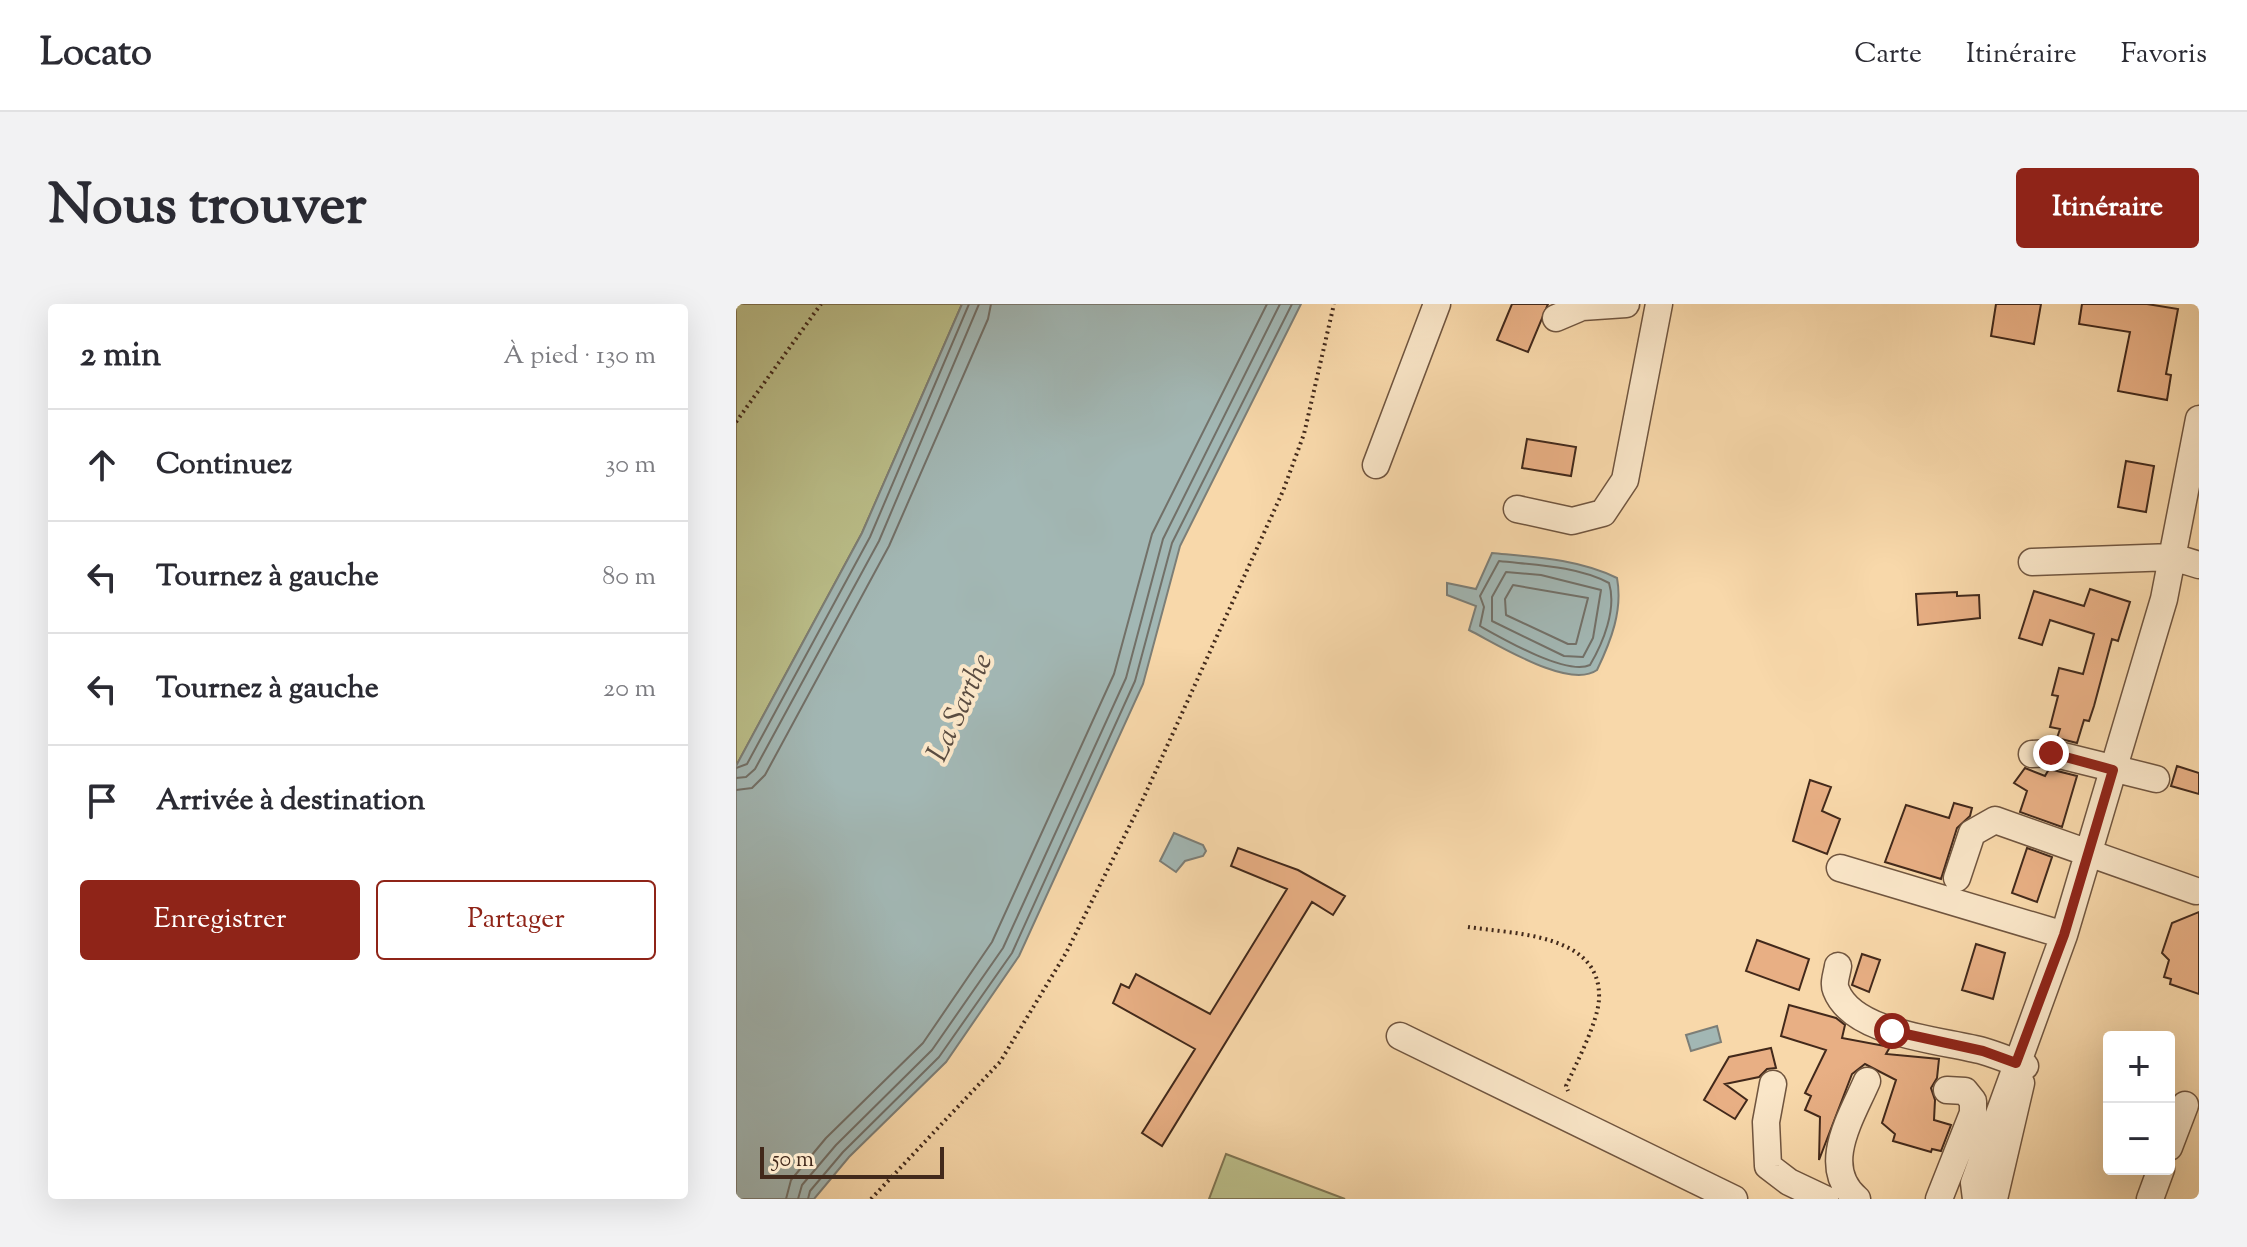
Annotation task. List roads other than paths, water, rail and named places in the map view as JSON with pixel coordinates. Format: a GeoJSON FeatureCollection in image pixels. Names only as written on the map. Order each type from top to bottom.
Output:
{"type":"FeatureCollection","features":[{"type":"Feature","properties":{"kind":"street"},"geometry":{"type":"LineString","coordinates":[[1376,465],[1437,304]]}},
{"type":"Feature","properties":{"kind":"street"},"geometry":{"type":"LineString","coordinates":[[1556,318],[1582,307],[1626,304]]}},
{"type":"Feature","properties":{"kind":"street"},"geometry":{"type":"LineString","coordinates":[[1517,509],[1572,521],[1603,513],[1625,480],[1659,304]]}},
{"type":"Feature","properties":{"kind":"street"},"geometry":{"type":"LineString","coordinates":[[1976,1199],[1974,1183],[2020,1064],[2064,935],[2164,599],[2199,419]]}},
{"type":"Feature","properties":{"kind":"street"},"geometry":{"type":"LineString","coordinates":[[2032,562],[2173,557],[2199,565]]}},
{"type":"Feature","properties":{"kind":"street"},"geometry":{"type":"LineString","coordinates":[[2032,754],[2051,753],[2156,779]]}},
{"type":"Feature","properties":{"kind":"street"},"geometry":{"type":"LineString","coordinates":[[1957,878],[1972,833],[1995,820],[2196,891]]}},
{"type":"Feature","properties":{"kind":"street"},"geometry":{"type":"LineString","coordinates":[[1840,868],[2064,935]]}},
{"type":"Feature","properties":{"kind":"street"},"geometry":{"type":"LineString","coordinates":[[1838,966],[1834,987],[1842,1001],[1862,1017],[1892,1031],[1983,1051],[2020,1064]]}},
{"type":"Feature","properties":{"kind":"street"},"geometry":{"type":"LineString","coordinates":[[1400,1036],[1734,1199]]}},
{"type":"Feature","properties":{"kind":"street"},"geometry":{"type":"LineString","coordinates":[[1994,1199],[2015,1123],[2020,1064]]}},
{"type":"Feature","properties":{"kind":"street"},"geometry":{"type":"LineString","coordinates":[[1857,1199],[1842,1184],[1837,1163],[1843,1139],[1867,1081]]}},
{"type":"Feature","properties":{"kind":"street"},"geometry":{"type":"LineString","coordinates":[[1773,1084],[1766,1122],[1768,1166],[1789,1182],[1825,1199]]}},
{"type":"Feature","properties":{"kind":"street"},"geometry":{"type":"LineString","coordinates":[[1939,1199],[1973,1113],[1973,1101],[1965,1091],[1947,1090]]}},
{"type":"Feature","properties":{"kind":"street"},"geometry":{"type":"LineString","coordinates":[[2175,1131],[2185,1105]]}},
{"type":"Feature","properties":{"kind":"street"},"geometry":{"type":"LineString","coordinates":[[2150,1199],[2159,1175]]}},
{"type":"Feature","properties":{"kind":"water","name":"La Sarthe"},"geometry":{"type":"Polygon","coordinates":[[[962,304],[1301,304],[1180,546],[1143,684],[1019,956],[946,1062],[849,1157],[814,1199],[736,1199],[736,766],[862,533],[962,304]]]}},
{"type":"Feature","properties":{"kind":"water"},"geometry":{"type":"Polygon","coordinates":[[[1492,553],[1571,563],[1617,578],[1618,602],[1614,625],[1597,670],[1585,675],[1552,670],[1469,630],[1476,606],[1447,595],[1447,583],[1476,589],[1492,553]]]}},
{"type":"Feature","properties":{"kind":"water"},"geometry":{"type":"Polygon","coordinates":[[[1174,833],[1203,845],[1206,851],[1203,856],[1185,861],[1176,872],[1160,861],[1174,833]]]}},
{"type":"Feature","properties":{"kind":"water"},"geometry":{"type":"Polygon","coordinates":[[[1717,1026],[1721,1042],[1691,1051],[1686,1035],[1717,1026]]]}}]}
